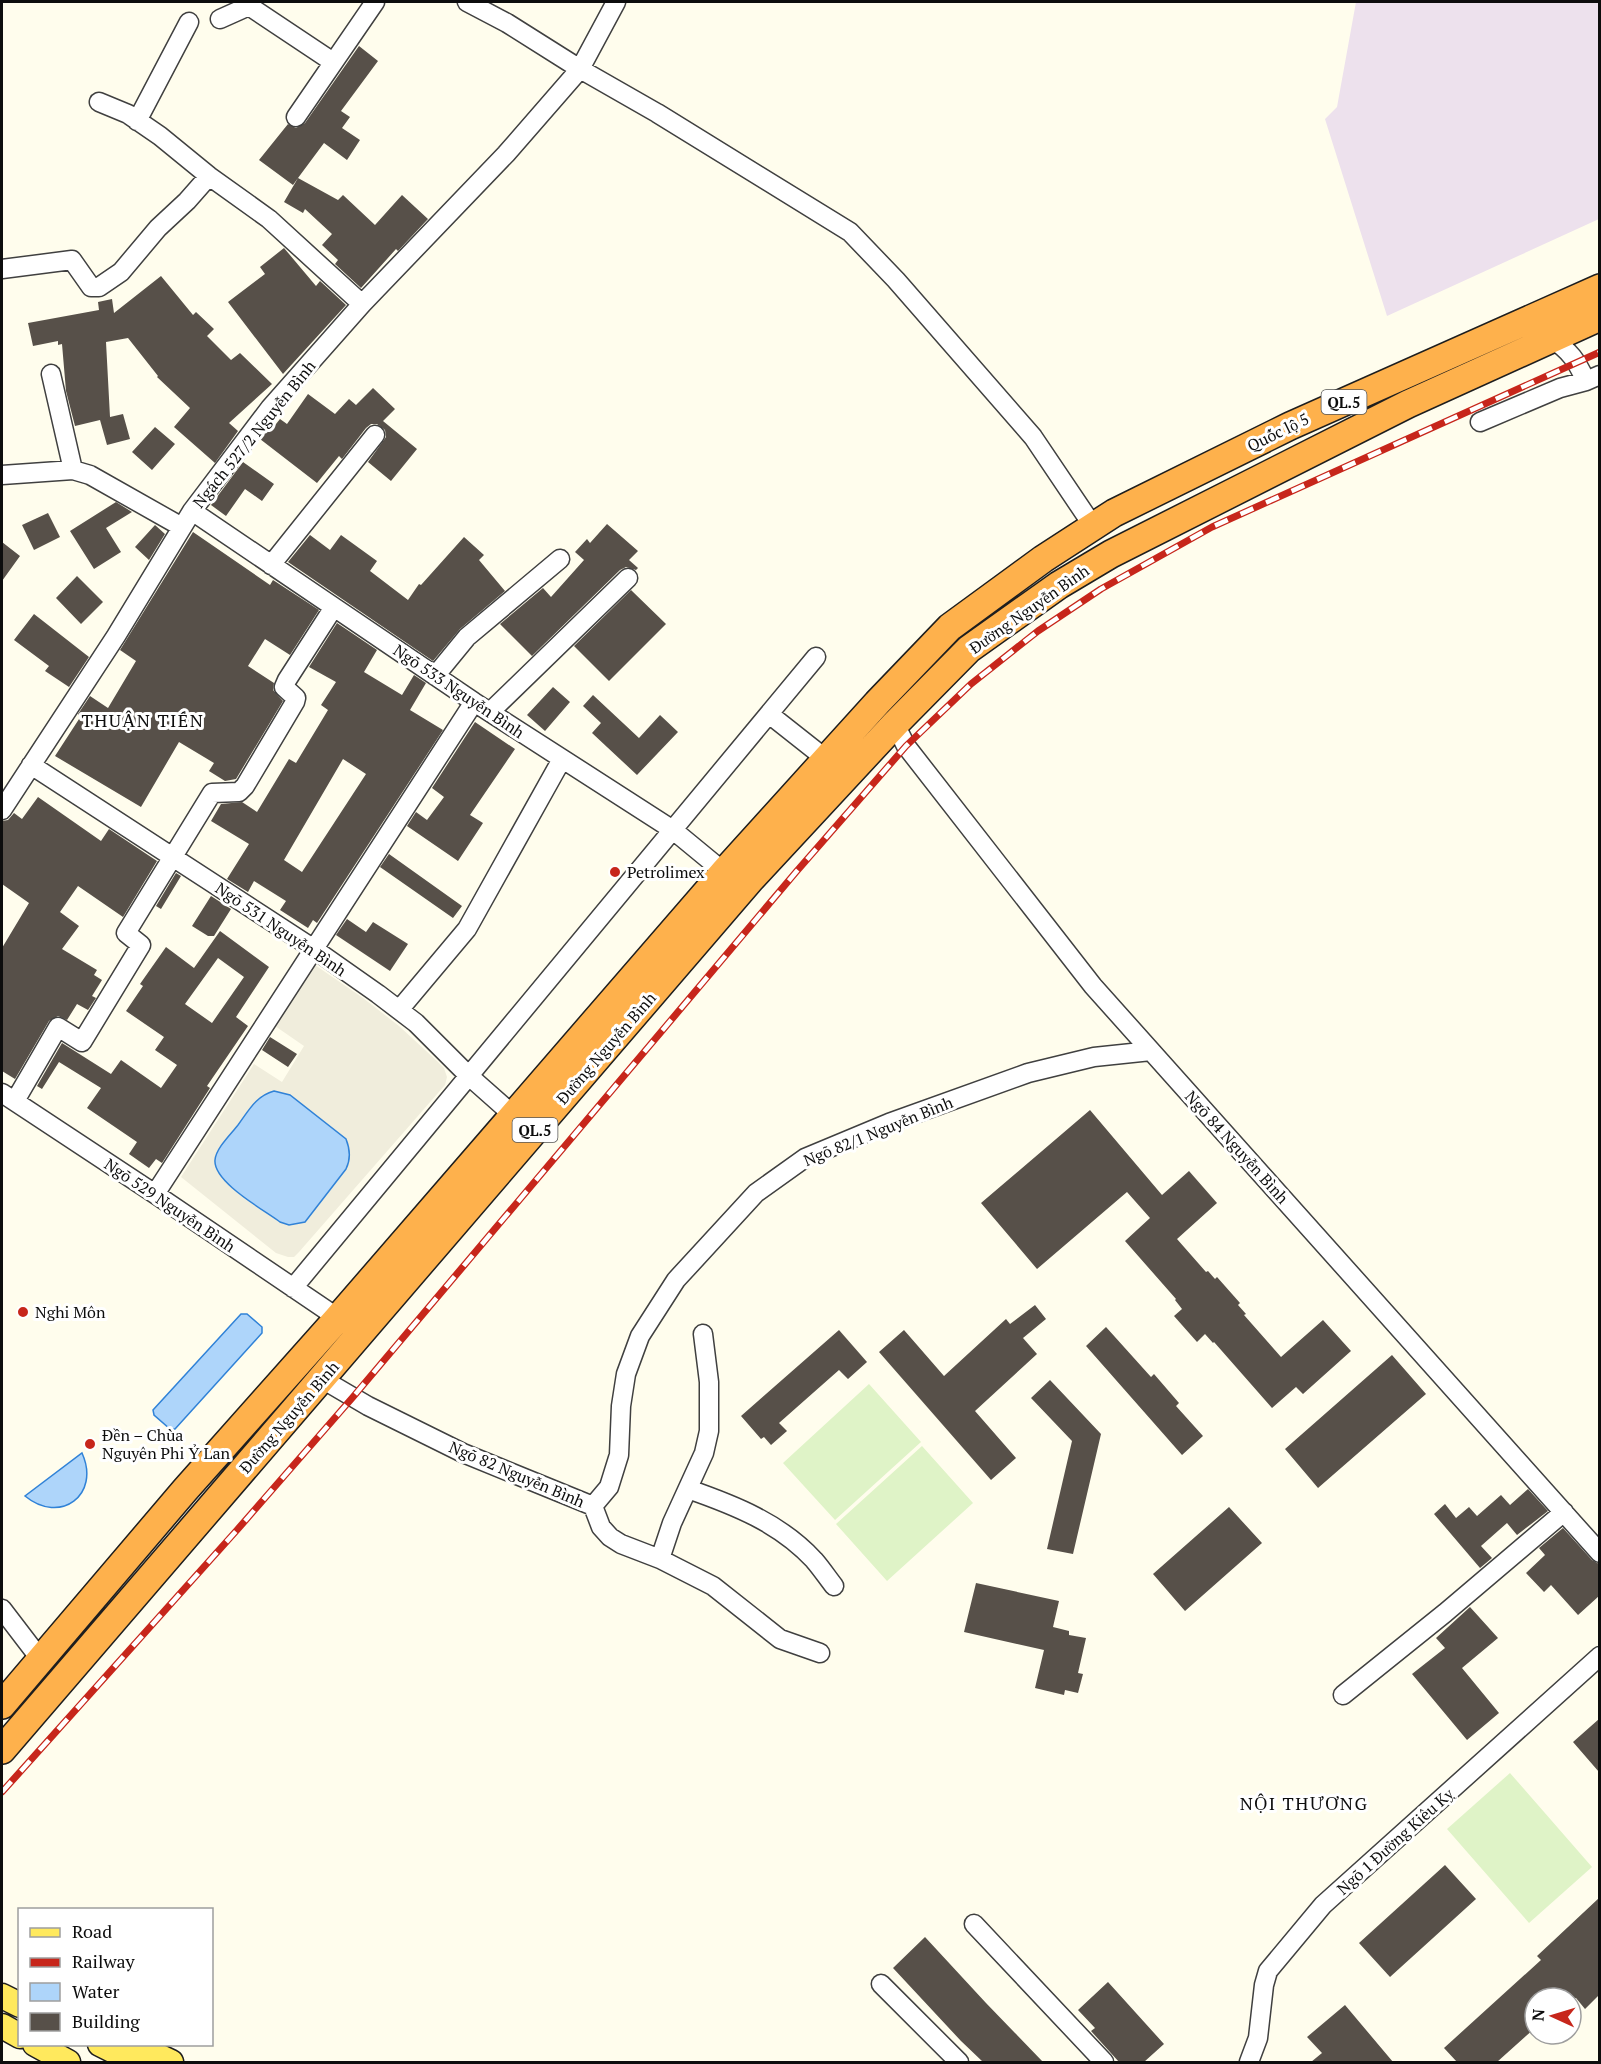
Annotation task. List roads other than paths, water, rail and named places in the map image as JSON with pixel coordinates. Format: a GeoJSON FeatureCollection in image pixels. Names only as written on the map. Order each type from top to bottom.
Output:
{"type":"FeatureCollection","features":[{"type":"Feature","properties":{"kind":"highway","name":"Quốc lộ 5"},"geometry":{"type":"LineString","coordinates":[[1093,526],[1114,513],[1290,426],[1599,288]]}},
{"type":"Feature","properties":{"kind":"highway","name":"Quốc lộ 5"},"geometry":{"type":"LineString","coordinates":[[1111,554],[1408,404],[1599,317]]}},
{"type":"Feature","properties":{"kind":"highway","name":"Đường Nguyễn Bình"},"geometry":{"type":"LineString","coordinates":[[2,1705],[185,1490],[338,1318],[724,872],[876,703],[950,627],[1043,559],[1093,526]]}},
{"type":"Feature","properties":{"kind":"highway","name":"Đường Nguyễn Bình"},"geometry":{"type":"LineString","coordinates":[[2,1750],[751,879],[895,724],[969,649],[1059,585],[1111,554]]}},
{"type":"Feature","properties":{"kind":"main road"},"geometry":{"type":"LineString","coordinates":[[2,1982],[18,1989]]}},
{"type":"Feature","properties":{"kind":"main road"},"geometry":{"type":"LineString","coordinates":[[2,1996],[18,2004]]}},
{"type":"Feature","properties":{"kind":"main road"},"geometry":{"type":"LineString","coordinates":[[2,2026],[18,2035]]}},
{"type":"Feature","properties":{"kind":"main road"},"geometry":{"type":"LineString","coordinates":[[39,2046],[68,2062]]}},
{"type":"Feature","properties":{"kind":"main road"},"geometry":{"type":"LineString","coordinates":[[104,2046],[136,2062]]}},
{"type":"Feature","properties":{"kind":"main road"},"geometry":{"type":"LineString","coordinates":[[137,2046],[171,2062]]}},
{"type":"Feature","properties":{"kind":"street"},"geometry":{"type":"LineString","coordinates":[[296,117],[375,2]]}},
{"type":"Feature","properties":{"kind":"street"},"geometry":{"type":"LineString","coordinates":[[467,2],[507,23],[579,69],[676,125],[850,232],[904,289],[1033,437],[1093,526]]}},
{"type":"Feature","properties":{"kind":"street","name":"Ngách 527/2 Nguyễn Bình"},"geometry":{"type":"LineString","coordinates":[[2,810],[116,636],[192,511],[270,408],[362,304],[506,154],[579,69],[616,2]]}},
{"type":"Feature","properties":{"kind":"street"},"geometry":{"type":"LineString","coordinates":[[220,19],[249,6],[333,62]]}},
{"type":"Feature","properties":{"kind":"street"},"geometry":{"type":"LineString","coordinates":[[137,121],[189,22]]}},
{"type":"Feature","properties":{"kind":"street"},"geometry":{"type":"LineString","coordinates":[[99,102],[128,114],[160,136],[209,176],[269,219],[362,304]]}},
{"type":"Feature","properties":{"kind":"street"},"geometry":{"type":"LineString","coordinates":[[2,269],[72,260],[91,287],[99,287],[121,272],[158,228],[209,176]]}},
{"type":"Feature","properties":{"kind":"street"},"geometry":{"type":"LineString","coordinates":[[1480,422],[1560,388],[1593,378],[1569,351],[1551,338]]}},
{"type":"Feature","properties":{"kind":"street"},"geometry":{"type":"LineString","coordinates":[[51,374],[73,470]]}},
{"type":"Feature","properties":{"kind":"street"},"geometry":{"type":"LineString","coordinates":[[271,564],[375,435]]}},
{"type":"Feature","properties":{"kind":"street"},"geometry":{"type":"LineString","coordinates":[[2,476],[73,470],[98,478],[182,527]]}},
{"type":"Feature","properties":{"kind":"street","name":"Ngõ 533 Nguyễn Bình"},"geometry":{"type":"LineString","coordinates":[[192,511],[474,702],[673,830],[724,872]]}},
{"type":"Feature","properties":{"kind":"street"},"geometry":{"type":"LineString","coordinates":[[435,676],[466,638],[560,559]]}},
{"type":"Feature","properties":{"kind":"street"},"geometry":{"type":"LineString","coordinates":[[490,712],[628,579]]}},
{"type":"Feature","properties":{"kind":"street"},"geometry":{"type":"LineString","coordinates":[[8,1097],[58,1027],[82,1042],[141,945],[126,933],[212,793],[239,792],[245,786],[296,702],[296,698],[284,687],[286,680],[334,607]]}},
{"type":"Feature","properties":{"kind":"street"},"geometry":{"type":"LineString","coordinates":[[293,1288],[816,657]]}},
{"type":"Feature","properties":{"kind":"street"},"geometry":{"type":"LineString","coordinates":[[155,1194],[474,702]]}},
{"type":"Feature","properties":{"kind":"street"},"geometry":{"type":"LineString","coordinates":[[769,714],[826,759]]}},
{"type":"Feature","properties":{"kind":"street","name":"Ngõ 84 Nguyễn Bình"},"geometry":{"type":"LineString","coordinates":[[895,724],[906,746],[1086,977],[1599,1553]]}},
{"type":"Feature","properties":{"kind":"street"},"geometry":{"type":"LineString","coordinates":[[399,1010],[467,928],[562,759]]}},
{"type":"Feature","properties":{"kind":"street","name":"Ngõ 531 Nguyễn Bình"},"geometry":{"type":"LineString","coordinates":[[31,765],[314,949],[399,1010],[513,1115]]}},
{"type":"Feature","properties":{"kind":"street","name":"Ngõ 82/1 Nguyễn Bình"},"geometry":{"type":"LineString","coordinates":[[593,1506],[609,1487],[619,1455],[621,1406],[626,1374],[640,1336],[676,1281],[756,1193],[805,1158],[899,1119],[1028,1073],[1094,1057],[1151,1051]]}},
{"type":"Feature","properties":{"kind":"street","name":"Ngõ 529 Nguyễn Bình"},"geometry":{"type":"LineString","coordinates":[[8,1097],[338,1318]]}},
{"type":"Feature","properties":{"kind":"street"},"geometry":{"type":"LineString","coordinates":[[660,1559],[672,1523],[704,1453],[709,1431],[709,1382],[703,1334]]}},
{"type":"Feature","properties":{"kind":"street","name":"Ngõ 82 Nguyễn Bình"},"geometry":{"type":"LineString","coordinates":[[322,1379],[368,1406],[463,1454],[593,1506],[601,1527],[609,1537],[660,1559],[713,1586],[780,1639],[820,1653]]}},
{"type":"Feature","properties":{"kind":"street"},"geometry":{"type":"LineString","coordinates":[[688,1489],[735,1505],[774,1526],[813,1558],[834,1586]]}},
{"type":"Feature","properties":{"kind":"street"},"geometry":{"type":"LineString","coordinates":[[1343,1695],[1445,1613],[1564,1512]]}},
{"type":"Feature","properties":{"kind":"street"},"geometry":{"type":"LineString","coordinates":[[2,1609],[41,1660]]}},
{"type":"Feature","properties":{"kind":"street","name":"Ngõ 1 Đường Kiêu Kỵ"},"geometry":{"type":"LineString","coordinates":[[1249,2062],[1257,2038],[1268,1971],[1316,1913],[1599,1656]]}},
{"type":"Feature","properties":{"kind":"street"},"geometry":{"type":"LineString","coordinates":[[974,1924],[1104,2062]]}},
{"type":"Feature","properties":{"kind":"street"},"geometry":{"type":"LineString","coordinates":[[881,1984],[959,2062]]}},
{"type":"Feature","properties":{"kind":"water"},"geometry":{"type":"Polygon","coordinates":[[[274,1091],[290,1095],[346,1139],[349,1150],[349,1162],[346,1169],[305,1222],[289,1225],[280,1222],[230,1186],[222,1177],[215,1160],[221,1146],[253,1104],[262,1096],[274,1091]]]}},
{"type":"Feature","properties":{"kind":"water"},"geometry":{"type":"Polygon","coordinates":[[[241,1314],[247,1314],[262,1327],[262,1333],[175,1429],[170,1429],[154,1415],[153,1410],[241,1314]]]}},
{"type":"Feature","properties":{"kind":"water"},"geometry":{"type":"Polygon","coordinates":[[[82,1453],[86,1468],[86,1482],[82,1493],[74,1501],[63,1506],[51,1507],[38,1504],[25,1496],[82,1453]]]}},
{"type":"Feature","properties":{"kind":"railway"},"geometry":{"type":"LineString","coordinates":[[2,1792],[353,1397],[796,872],[906,746],[971,684],[1038,631],[1101,589],[1212,527],[1600,352]]}},
{"type":"Feature","properties":{"kind":"place","name":"Petrolimex"},"geometry":{"type":"Point","coordinates":[615,872]}},
{"type":"Feature","properties":{"kind":"place","name":"Nghi Môn"},"geometry":{"type":"Point","coordinates":[23,1312]}},
{"type":"Feature","properties":{"kind":"place","name":"Đền – Chùa Nguyên Phi Ỷ Lan"},"geometry":{"type":"Point","coordinates":[90,1444]}},
{"type":"Feature","properties":{"kind":"district","name":"THUẬN TIẾN"},"geometry":{"type":"Point","coordinates":[143,720]}},
{"type":"Feature","properties":{"kind":"district","name":"NỘI THƯƠNG"},"geometry":{"type":"Point","coordinates":[1304,1803]}}]}
